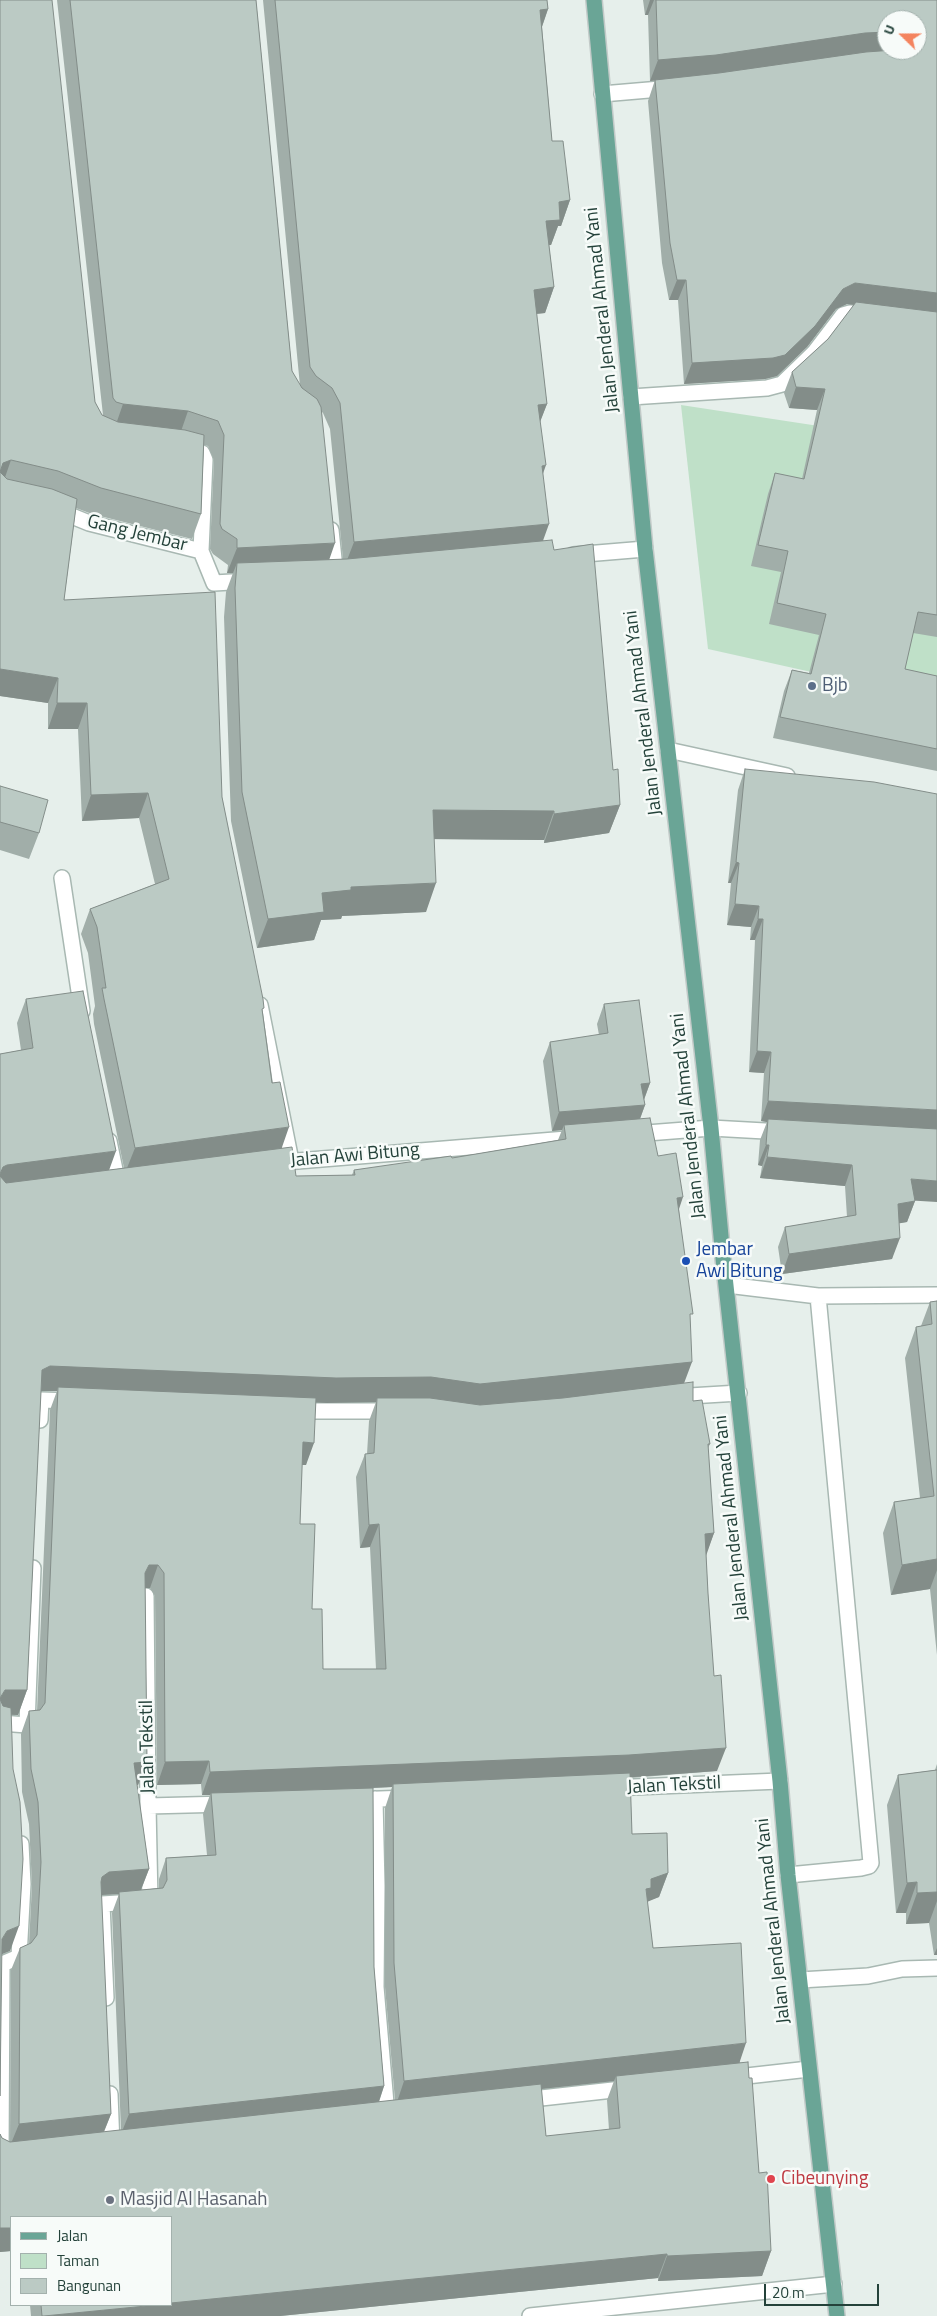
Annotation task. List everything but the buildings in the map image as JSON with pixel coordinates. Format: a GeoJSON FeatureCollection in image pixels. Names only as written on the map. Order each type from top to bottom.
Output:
{"type":"FeatureCollection","features":[{"type":"Feature","properties":{"kind":"main road","name":"Jalan Jenderal Ahmad Yani"},"geometry":{"type":"LineString","coordinates":[[594,0],[646,549],[712,1128],[780,1781],[788,1875],[837,2316]]}},
{"type":"Feature","properties":{"kind":"street"},"geometry":{"type":"LineString","coordinates":[[602,94],[690,87]]}},
{"type":"Feature","properties":{"kind":"street"},"geometry":{"type":"LineString","coordinates":[[631,397],[767,388],[782,384],[814,353],[843,315],[850,313],[878,317]]}},
{"type":"Feature","properties":{"kind":"street"},"geometry":{"type":"LineString","coordinates":[[168,445],[194,449],[204,456],[201,551]]}},
{"type":"Feature","properties":{"kind":"street","name":"Gang Jembar"},"geometry":{"type":"LineString","coordinates":[[46,506],[89,523],[201,551],[214,583],[215,603]]}},
{"type":"Feature","properties":{"kind":"street"},"geometry":{"type":"LineString","coordinates":[[330,513],[328,578],[356,576]]}},
{"type":"Feature","properties":{"kind":"street"},"geometry":{"type":"LineString","coordinates":[[560,556],[646,549]]}},
{"type":"Feature","properties":{"kind":"street"},"geometry":{"type":"LineString","coordinates":[[214,583],[260,581]]}},
{"type":"Feature","properties":{"kind":"street"},"geometry":{"type":"LineString","coordinates":[[668,750],[803,779]]}},
{"type":"Feature","properties":{"kind":"street"},"geometry":{"type":"LineString","coordinates":[[62,878],[85,1026]]}},
{"type":"Feature","properties":{"kind":"street"},"geometry":{"type":"LineString","coordinates":[[258,995],[291,1161]]}},
{"type":"Feature","properties":{"kind":"street"},"geometry":{"type":"LineString","coordinates":[[106,1128],[113,1184],[137,1181]]}},
{"type":"Feature","properties":{"kind":"street"},"geometry":{"type":"LineString","coordinates":[[623,1135],[712,1128],[796,1133]]}},
{"type":"Feature","properties":{"kind":"street","name":"Jalan Awi Bitung"},"geometry":{"type":"LineString","coordinates":[[262,1164],[594,1137]]}},
{"type":"Feature","properties":{"kind":"street"},"geometry":{"type":"LineString","coordinates":[[727,1285],[818,1296],[937,1295]]}},
{"type":"Feature","properties":{"kind":"street"},"geometry":{"type":"LineString","coordinates":[[788,1875],[861,1868],[869,1866],[871,1863],[818,1296]]}},
{"type":"Feature","properties":{"kind":"street"},"geometry":{"type":"LineString","coordinates":[[662,1399],[739,1393]]}},
{"type":"Feature","properties":{"kind":"street"},"geometry":{"type":"LineString","coordinates":[[39,1439],[41,1400],[90,1402]]}},
{"type":"Feature","properties":{"kind":"street"},"geometry":{"type":"LineString","coordinates":[[278,1410],[327,1412],[403,1411]]}},
{"type":"Feature","properties":{"kind":"street"},"geometry":{"type":"LineString","coordinates":[[11,1744],[5,1724],[27,1725],[33,1556]]}},
{"type":"Feature","properties":{"kind":"street","name":"Jalan Tekstil"},"geometry":{"type":"LineString","coordinates":[[146,1596],[148,1806],[237,1803]]}},
{"type":"Feature","properties":{"kind":"street","name":"Jalan Tekstil"},"geometry":{"type":"LineString","coordinates":[[592,1789],[780,1781]]}},
{"type":"Feature","properties":{"kind":"street"},"geometry":{"type":"LineString","coordinates":[[336,1800],[425,1797]]}},
{"type":"Feature","properties":{"kind":"street"},"geometry":{"type":"LineString","coordinates":[[375,1799],[377,1886],[376,1987],[382,2115],[406,2112]]}},
{"type":"Feature","properties":{"kind":"street"},"geometry":{"type":"LineString","coordinates":[[106,2010],[102,1904],[150,1901],[148,1806]]}},
{"type":"Feature","properties":{"kind":"street"},"geometry":{"type":"LineString","coordinates":[[20,1826],[23,1884],[19,1956],[2,1964],[1,2157],[20,2155]]}},
{"type":"Feature","properties":{"kind":"street"},"geometry":{"type":"LineString","coordinates":[[800,1980],[868,1976],[902,1970],[937,1968]]}},
{"type":"Feature","properties":{"kind":"street"},"geometry":{"type":"LineString","coordinates":[[711,2080],[809,2069]]}},
{"type":"Feature","properties":{"kind":"street"},"geometry":{"type":"LineString","coordinates":[[109,2077],[112,2144]]}},
{"type":"Feature","properties":{"kind":"street"},"geometry":{"type":"LineString","coordinates":[[505,2102],[642,2087]]}},
{"type":"Feature","properties":{"kind":"street"},"geometry":{"type":"LineString","coordinates":[[93,2147],[131,2142]]}},
{"type":"Feature","properties":{"kind":"street"},"geometry":{"type":"LineString","coordinates":[[530,2316],[834,2284]]}},
{"type":"Feature","properties":{"kind":"green space"},"geometry":{"type":"Polygon","coordinates":[[[681,405],[937,444],[937,700],[708,649],[681,405]]]}},
{"type":"Feature","properties":{"kind":"place","name":"Bjb"},"geometry":{"type":"Point","coordinates":[812,686]}},
{"type":"Feature","properties":{"kind":"place","name":"Jembar Awi Bitung"},"geometry":{"type":"Point","coordinates":[686,1261]}},
{"type":"Feature","properties":{"kind":"place","name":"Cibeunying"},"geometry":{"type":"Point","coordinates":[771,2179]}},
{"type":"Feature","properties":{"kind":"place","name":"Masjid Al Hasanah"},"geometry":{"type":"Point","coordinates":[110,2200]}}]}
